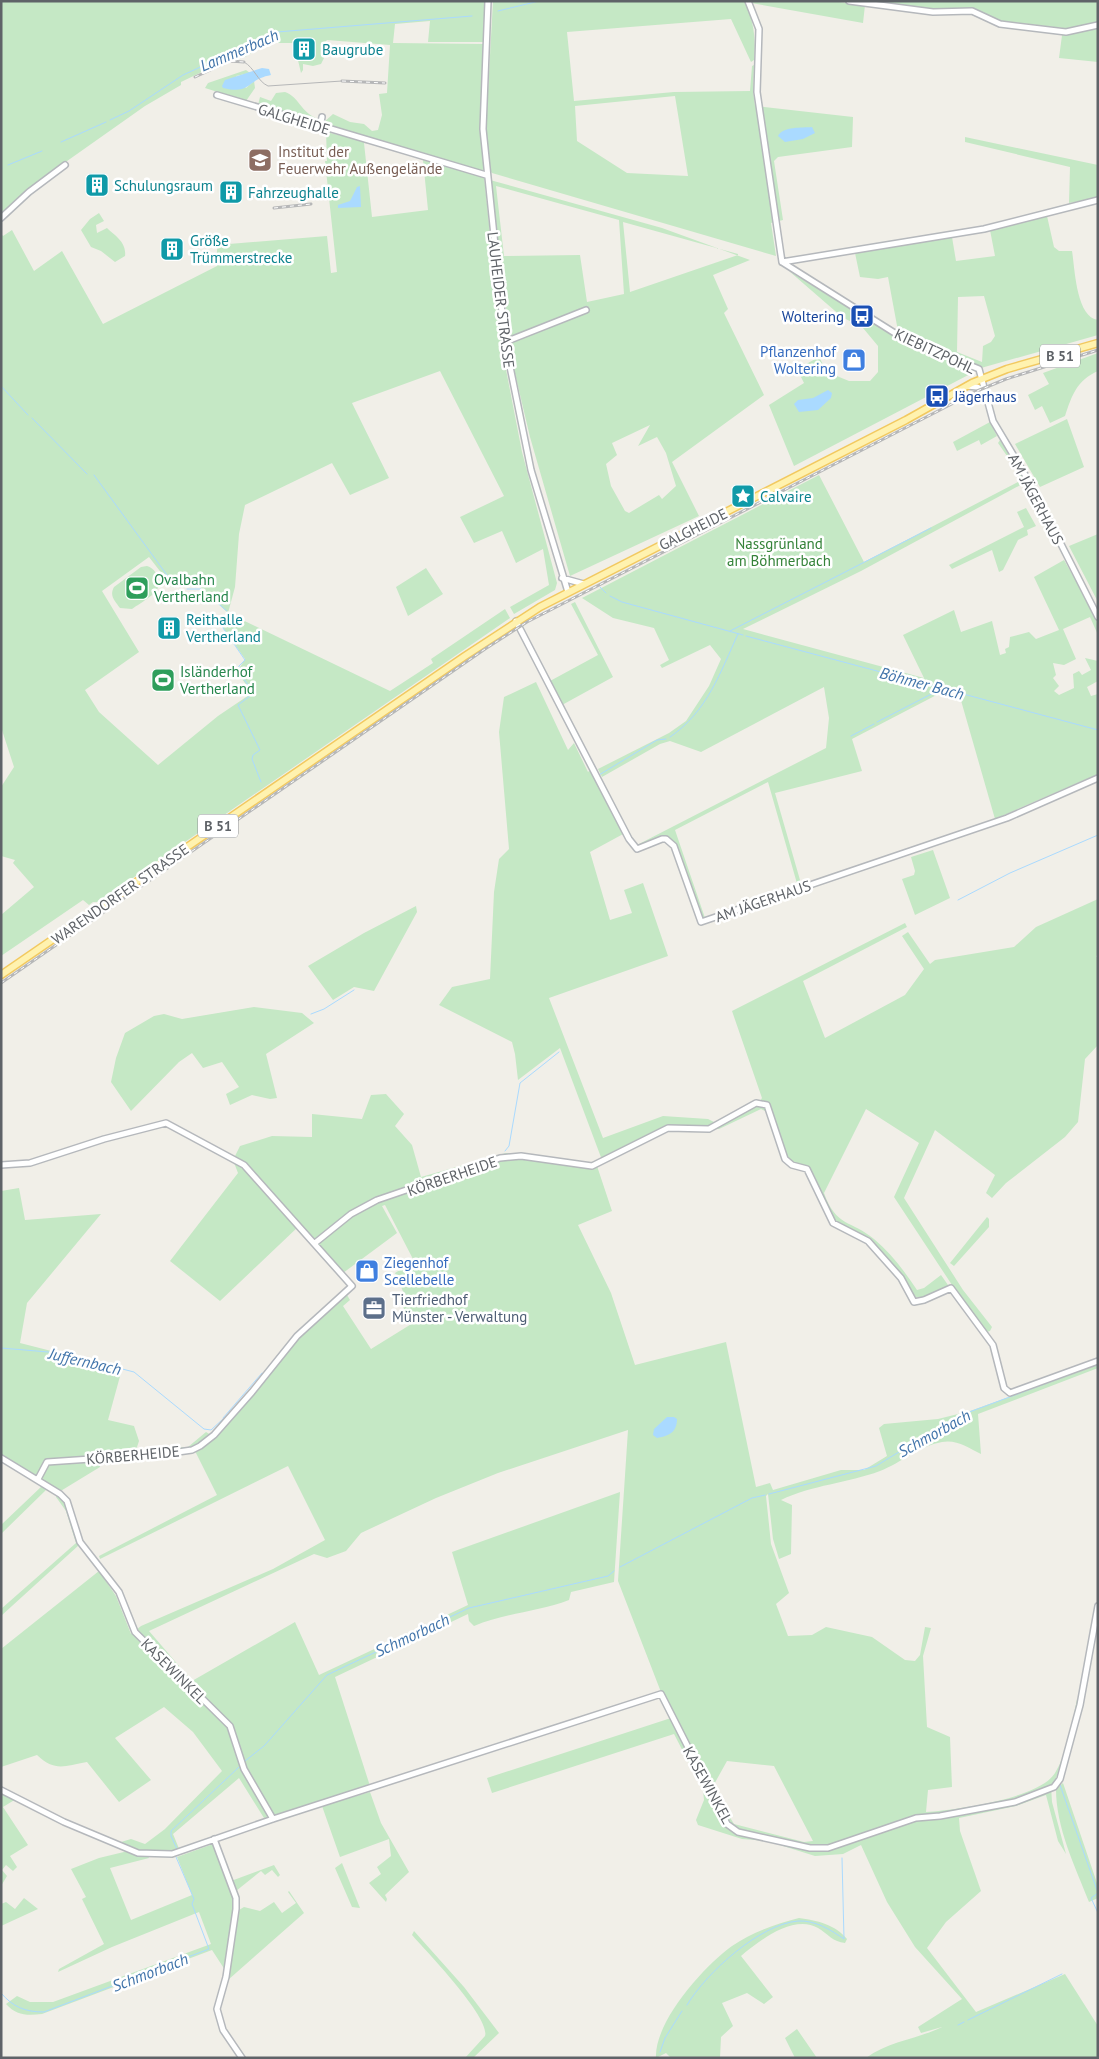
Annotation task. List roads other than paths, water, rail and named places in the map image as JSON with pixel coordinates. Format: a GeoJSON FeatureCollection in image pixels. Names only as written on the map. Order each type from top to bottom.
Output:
{"type":"FeatureCollection","features":[{"type":"Feature","properties":{"kind":"main road","name":"KIEBITZPOHL"},"geometry":{"type":"LineString","coordinates":[[983,378],[1098,343]]}},
{"type":"Feature","properties":{"kind":"main road","name":"GALGHEIDE"},"geometry":{"type":"LineString","coordinates":[[411,693],[516,621],[568,592],[906,420],[983,378]]}},
{"type":"Feature","properties":{"kind":"main road","name":"WARENDORFER STRASSE"},"geometry":{"type":"LineString","coordinates":[[1,975],[411,693]]}},
{"type":"Feature","properties":{"kind":"street","name":"LAUHEIDER STRASSE"},"geometry":{"type":"LineString","coordinates":[[488,1],[483,129],[486,175],[504,342],[524,442],[562,578],[568,592]]}},
{"type":"Feature","properties":{"kind":"street"},"geometry":{"type":"LineString","coordinates":[[748,1],[759,29],[757,92],[782,262],[984,229],[1098,200]]}},
{"type":"Feature","properties":{"kind":"street"},"geometry":{"type":"LineString","coordinates":[[849,1],[933,12],[972,11],[1000,24],[1066,32],[1098,25]]}},
{"type":"Feature","properties":{"kind":"street","name":"GALGHEIDE"},"geometry":{"type":"LineString","coordinates":[[217,95],[486,175]]}},
{"type":"Feature","properties":{"kind":"street"},"geometry":{"type":"LineString","coordinates":[[320,127],[322,117]]}},
{"type":"Feature","properties":{"kind":"street"},"geometry":{"type":"LineString","coordinates":[[1,218],[30,192],[66,165]]}},
{"type":"Feature","properties":{"kind":"street","name":"KIEBITZPOHL"},"geometry":{"type":"LineString","coordinates":[[782,262],[901,337],[975,366],[983,378]]}},
{"type":"Feature","properties":{"kind":"street"},"geometry":{"type":"LineString","coordinates":[[504,342],[586,310]]}},
{"type":"Feature","properties":{"kind":"street","name":"AM JÄGERHAUS"},"geometry":{"type":"LineString","coordinates":[[983,378],[993,421],[1027,478],[1098,617]]}},
{"type":"Feature","properties":{"kind":"street"},"geometry":{"type":"LineString","coordinates":[[966,386],[977,387],[986,392]]}},
{"type":"Feature","properties":{"kind":"street"},"geometry":{"type":"LineString","coordinates":[[562,578],[584,584]]}},
{"type":"Feature","properties":{"kind":"street","name":"AM JÄGERHAUS"},"geometry":{"type":"LineString","coordinates":[[516,621],[629,839],[637,849],[662,839],[666,839],[674,846],[701,922],[1007,818],[1098,778]]}},
{"type":"Feature","properties":{"kind":"street","name":"KÖRBERHEIDE"},"geometry":{"type":"LineString","coordinates":[[315,1243],[351,1214],[377,1200],[394,1196],[500,1158],[521,1156],[592,1166],[668,1128],[709,1129],[756,1103],[767,1105],[785,1159],[792,1165],[807,1169],[833,1223],[868,1242],[901,1278],[914,1302],[924,1300],[951,1288],[993,1345],[1004,1388],[1010,1393],[1098,1361]]}},
{"type":"Feature","properties":{"kind":"street","name":"KÖRBERHEIDE"},"geometry":{"type":"LineString","coordinates":[[1,1165],[30,1163],[104,1139],[166,1123],[244,1165],[350,1282],[350,1290],[297,1336],[214,1434],[200,1446],[182,1452],[48,1462],[38,1479]]}},
{"type":"Feature","properties":{"kind":"street","name":"KASEWINKEL"},"geometry":{"type":"LineString","coordinates":[[1,1458],[38,1479],[67,1501],[80,1542],[119,1592],[135,1632],[230,1726],[244,1769],[273,1819]]}},
{"type":"Feature","properties":{"kind":"street","name":"KASEWINKEL"},"geometry":{"type":"LineString","coordinates":[[1,1790],[64,1822],[138,1853],[172,1854],[273,1819],[661,1694],[727,1824],[738,1832],[810,1848],[828,1848],[916,1818],[940,1816],[1015,1802],[1054,1787],[1060,1779],[1080,1705],[1098,1606]]}},
{"type":"Feature","properties":{"kind":"street"},"geometry":{"type":"LineString","coordinates":[[214,1839],[236,1898],[226,1977],[217,2009],[224,2030],[242,2058]]}},
{"type":"Feature","properties":{"kind":"water"},"geometry":{"type":"Polygon","coordinates":[[[262,68],[269,69],[271,75],[263,77],[239,90],[223,88],[222,86],[225,80],[262,68]]]}},
{"type":"Feature","properties":{"kind":"water"},"geometry":{"type":"Polygon","coordinates":[[[812,127],[815,133],[803,139],[785,142],[778,136],[788,129],[812,127]]]}},
{"type":"Feature","properties":{"kind":"water"},"geometry":{"type":"Polygon","coordinates":[[[360,186],[361,207],[338,208],[338,205],[350,201],[357,187],[360,186]]]}},
{"type":"Feature","properties":{"kind":"water"},"geometry":{"type":"Polygon","coordinates":[[[828,390],[832,393],[831,398],[818,410],[799,412],[794,404],[798,400],[813,398],[828,390]]]}},
{"type":"Feature","properties":{"kind":"water"},"geometry":{"type":"Polygon","coordinates":[[[667,1417],[677,1419],[674,1431],[657,1438],[653,1435],[654,1429],[667,1417]]]}},
{"type":"Feature","properties":{"kind":"waterway","name":"Lammerbach"},"geometry":{"type":"LineString","coordinates":[[498,11],[539,1]]}},
{"type":"Feature","properties":{"kind":"waterway","name":"Lammerbach"},"geometry":{"type":"LineString","coordinates":[[110,120],[129,111],[183,75],[277,32],[472,16]]}},
{"type":"Feature","properties":{"kind":"waterway","name":"Lammerbach"},"geometry":{"type":"LineString","coordinates":[[61,142],[106,122]]}},
{"type":"Feature","properties":{"kind":"waterway","name":"Lammerbach"},"geometry":{"type":"LineString","coordinates":[[8,165],[42,151]]}},
{"type":"Feature","properties":{"kind":"waterway"},"geometry":{"type":"LineString","coordinates":[[1,386],[28,415]]}},
{"type":"Feature","properties":{"kind":"waterway"},"geometry":{"type":"LineString","coordinates":[[32,418],[87,474]]}},
{"type":"Feature","properties":{"kind":"waterway"},"geometry":{"type":"LineString","coordinates":[[94,475],[175,586]]}},
{"type":"Feature","properties":{"kind":"waterway"},"geometry":{"type":"LineString","coordinates":[[730,631],[931,528]]}},
{"type":"Feature","properties":{"kind":"waterway","name":"Böhmer Bach"},"geometry":{"type":"LineString","coordinates":[[600,587],[606,593]]}},
{"type":"Feature","properties":{"kind":"waterway"},"geometry":{"type":"LineString","coordinates":[[187,589],[201,589],[227,611]]}},
{"type":"Feature","properties":{"kind":"waterway","name":"Böhmer Bach"},"geometry":{"type":"LineString","coordinates":[[610,596],[622,602],[743,635]]}},
{"type":"Feature","properties":{"kind":"waterway"},"geometry":{"type":"LineString","coordinates":[[221,625],[245,660],[239,666],[238,671],[254,693],[238,705],[260,750],[253,755],[252,759],[261,782]]}},
{"type":"Feature","properties":{"kind":"waterway"},"geometry":{"type":"LineString","coordinates":[[670,737],[683,727],[703,704],[738,634]]}},
{"type":"Feature","properties":{"kind":"waterway","name":"Böhmer Bach"},"geometry":{"type":"LineString","coordinates":[[746,636],[1098,730]]}},
{"type":"Feature","properties":{"kind":"waterway"},"geometry":{"type":"LineString","coordinates":[[877,722],[941,689]]}},
{"type":"Feature","properties":{"kind":"waterway"},"geometry":{"type":"LineString","coordinates":[[851,736],[874,724]]}},
{"type":"Feature","properties":{"kind":"waterway"},"geometry":{"type":"LineString","coordinates":[[599,775],[657,740],[666,739]]}},
{"type":"Feature","properties":{"kind":"waterway"},"geometry":{"type":"LineString","coordinates":[[958,900],[1010,873],[1098,835]]}},
{"type":"Feature","properties":{"kind":"waterway"},"geometry":{"type":"LineString","coordinates":[[311,1014],[324,1009],[354,990]]}},
{"type":"Feature","properties":{"kind":"waterway"},"geometry":{"type":"LineString","coordinates":[[505,1151],[509,1146],[520,1083],[559,1052]]}},
{"type":"Feature","properties":{"kind":"waterway","name":"Juffernbach"},"geometry":{"type":"LineString","coordinates":[[1,1348],[60,1353],[134,1372],[204,1429],[211,1430],[223,1419]]}},
{"type":"Feature","properties":{"kind":"waterway","name":"Schmorbach"},"geometry":{"type":"LineString","coordinates":[[769,1494],[876,1466],[956,1417],[1098,1364]]}},
{"type":"Feature","properties":{"kind":"waterway"},"geometry":{"type":"LineString","coordinates":[[223,1418],[262,1373]]}},
{"type":"Feature","properties":{"kind":"waterway"},"geometry":{"type":"LineString","coordinates":[[241,1409],[252,1396]]}},
{"type":"Feature","properties":{"kind":"waterway"},"geometry":{"type":"LineString","coordinates":[[208,1444],[213,1439]]}},
{"type":"Feature","properties":{"kind":"waterway","name":"Schmorbach"},"geometry":{"type":"LineString","coordinates":[[620,1567],[752,1498],[765,1495]]}},
{"type":"Feature","properties":{"kind":"waterway","name":"Schmorbach"},"geometry":{"type":"LineString","coordinates":[[245,1761],[264,1746],[327,1675],[469,1608],[608,1576],[614,1571]]}},
{"type":"Feature","properties":{"kind":"waterway","name":"Schmorbach"},"geometry":{"type":"LineString","coordinates":[[177,1849],[171,1836],[171,1831],[239,1767]]}},
{"type":"Feature","properties":{"kind":"waterway"},"geometry":{"type":"LineString","coordinates":[[1060,1785],[1098,1893],[1091,1898],[1098,1913]]}},
{"type":"Feature","properties":{"kind":"waterway","name":"Schmorbach"},"geometry":{"type":"LineString","coordinates":[[1,1993],[20,2008],[44,2012],[209,1949],[192,1904],[194,1899],[176,1857]]}},
{"type":"Feature","properties":{"kind":"waterway"},"geometry":{"type":"LineString","coordinates":[[687,2005],[707,1979],[735,1952],[751,1940],[783,1924],[798,1921],[811,1922],[828,1929],[844,1939],[842,1858]]}},
{"type":"Feature","properties":{"kind":"waterway"},"geometry":{"type":"LineString","coordinates":[[968,2020],[1062,1974]]}},
{"type":"Feature","properties":{"kind":"waterway"},"geometry":{"type":"LineString","coordinates":[[660,2052],[665,2038],[682,2011]]}},
{"type":"Feature","properties":{"kind":"waterway"},"geometry":{"type":"LineString","coordinates":[[958,2025],[964,2022]]}},
{"type":"Feature","properties":{"kind":"tram line"},"geometry":{"type":"LineString","coordinates":[[244,62],[268,86],[342,81]]}},
{"type":"Feature","properties":{"kind":"railway"},"geometry":{"type":"LineString","coordinates":[[195,77],[230,61],[244,62]]}},
{"type":"Feature","properties":{"kind":"railway"},"geometry":{"type":"LineString","coordinates":[[342,81],[385,83]]}},
{"type":"Feature","properties":{"kind":"railway"},"geometry":{"type":"LineString","coordinates":[[274,208],[311,204]]}},
{"type":"Feature","properties":{"kind":"railway"},"geometry":{"type":"LineString","coordinates":[[1,983],[485,649],[527,622],[977,391],[1006,379],[1098,350]]}},
{"type":"Feature","properties":{"kind":"place","name":"Baugrube"},"geometry":{"type":"Point","coordinates":[304,49]}},
{"type":"Feature","properties":{"kind":"place","name":"Institut der Feuerwehr Außengelände"},"geometry":{"type":"Point","coordinates":[260,160]}},
{"type":"Feature","properties":{"kind":"place","name":"Schulungsraum"},"geometry":{"type":"Point","coordinates":[97,185]}},
{"type":"Feature","properties":{"kind":"place","name":"Fahrzeughalle"},"geometry":{"type":"Point","coordinates":[231,192]}},
{"type":"Feature","properties":{"kind":"place","name":"Größe Trümmerstrecke"},"geometry":{"type":"Point","coordinates":[172,249]}},
{"type":"Feature","properties":{"kind":"place","name":"Woltering"},"geometry":{"type":"Point","coordinates":[862,316]}},
{"type":"Feature","properties":{"kind":"place","name":"Pflanzenhof Woltering"},"geometry":{"type":"Point","coordinates":[854,360]}},
{"type":"Feature","properties":{"kind":"place","name":"Jägerhaus"},"geometry":{"type":"Point","coordinates":[937,396]}},
{"type":"Feature","properties":{"kind":"place","name":"Calvaire"},"geometry":{"type":"Point","coordinates":[743,496]}},
{"type":"Feature","properties":{"kind":"place","name":"Ovalbahn Vertherland"},"geometry":{"type":"Point","coordinates":[137,588]}},
{"type":"Feature","properties":{"kind":"place","name":"Reithalle Vertherland"},"geometry":{"type":"Point","coordinates":[169,628]}},
{"type":"Feature","properties":{"kind":"place","name":"Isländerhof Vertherland"},"geometry":{"type":"Point","coordinates":[163,680]}},
{"type":"Feature","properties":{"kind":"place","name":"Ziegenhof Scellebelle"},"geometry":{"type":"Point","coordinates":[367,1271]}},
{"type":"Feature","properties":{"kind":"place","name":"Tierfriedhof Münster - Verwaltung"},"geometry":{"type":"Point","coordinates":[374,1308]}},
{"type":"Feature","properties":{"kind":"park label","name":"Nassgrünland am Böhmerbach"},"geometry":{"type":"Point","coordinates":[779,552]}}]}
